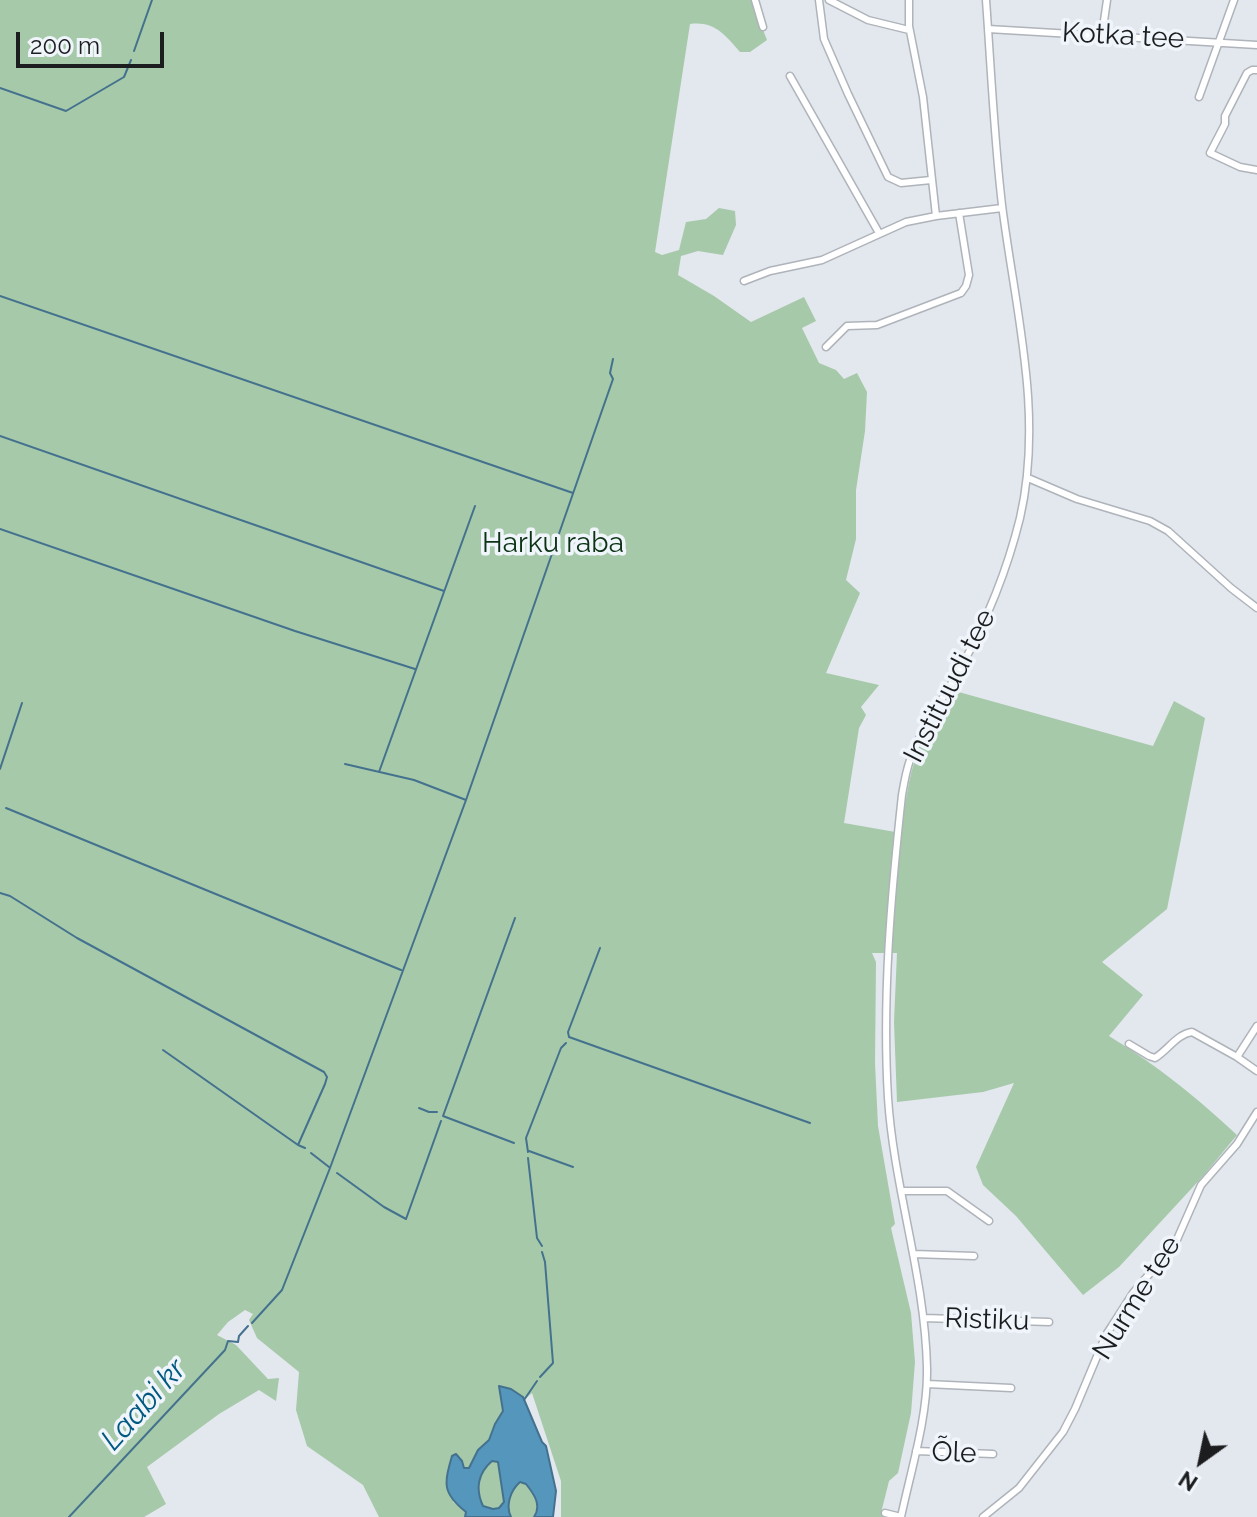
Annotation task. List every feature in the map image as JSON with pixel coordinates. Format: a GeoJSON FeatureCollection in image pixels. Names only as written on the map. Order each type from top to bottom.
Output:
{"type":"FeatureCollection","features":[{"type":"Feature","properties":{"kind":"street"},"geometry":{"type":"LineString","coordinates":[[755,0],[763,27]]}},
{"type":"Feature","properties":{"kind":"street"},"geometry":{"type":"LineString","coordinates":[[819,0],[824,39],[888,177],[901,183],[931,180]]}},
{"type":"Feature","properties":{"kind":"street"},"geometry":{"type":"LineString","coordinates":[[829,0],[868,20],[909,30]]}},
{"type":"Feature","properties":{"kind":"street"},"geometry":{"type":"LineString","coordinates":[[909,0],[909,30],[923,97],[936,216]]}},
{"type":"Feature","properties":{"kind":"street","name":"Instituudi tee"},"geometry":{"type":"LineString","coordinates":[[901,1517],[927,1384],[924,1318],[890,1122],[886,1037],[887,967],[902,795],[906,772],[918,741],[960,669],[995,596],[1012,545],[1028,478],[1030,428],[1027,373],[1002,208],[986,0]]}},
{"type":"Feature","properties":{"kind":"street"},"geometry":{"type":"LineString","coordinates":[[1102,35],[1107,0]]}},
{"type":"Feature","properties":{"kind":"street"},"geometry":{"type":"LineString","coordinates":[[1199,97],[1234,0]]}},
{"type":"Feature","properties":{"kind":"street","name":"Kotka tee"},"geometry":{"type":"LineString","coordinates":[[988,29],[1257,45]]}},
{"type":"Feature","properties":{"kind":"street"},"geometry":{"type":"LineString","coordinates":[[1257,70],[1247,73],[1210,153],[1240,167],[1257,170]]}},
{"type":"Feature","properties":{"kind":"street"},"geometry":{"type":"LineString","coordinates":[[790,76],[879,233]]}},
{"type":"Feature","properties":{"kind":"street"},"geometry":{"type":"LineString","coordinates":[[744,281],[770,271],[822,260],[906,222],[1002,208]]}},
{"type":"Feature","properties":{"kind":"street"},"geometry":{"type":"LineString","coordinates":[[826,347],[847,326],[877,325],[961,293],[969,275],[959,213]]}},
{"type":"Feature","properties":{"kind":"street"},"geometry":{"type":"LineString","coordinates":[[1028,478],[1077,499],[1150,521],[1168,531],[1257,608]]}},
{"type":"Feature","properties":{"kind":"street"},"geometry":{"type":"LineString","coordinates":[[1237,1057],[1257,1026]]}},
{"type":"Feature","properties":{"kind":"street"},"geometry":{"type":"LineString","coordinates":[[1129,1044],[1155,1058],[1181,1036],[1192,1032],[1257,1071]]}},
{"type":"Feature","properties":{"kind":"street","name":"Nurme tee"},"geometry":{"type":"LineString","coordinates":[[983,1517],[1019,1488],[1063,1432],[1106,1335],[1133,1293],[1175,1244],[1201,1185],[1237,1144],[1257,1112]]}},
{"type":"Feature","properties":{"kind":"street"},"geometry":{"type":"LineString","coordinates":[[901,1191],[947,1191],[989,1221]]}},
{"type":"Feature","properties":{"kind":"street"},"geometry":{"type":"LineString","coordinates":[[913,1254],[974,1256]]}},
{"type":"Feature","properties":{"kind":"street","name":"Ristiku"},"geometry":{"type":"LineString","coordinates":[[924,1318],[1049,1322]]}},
{"type":"Feature","properties":{"kind":"street"},"geometry":{"type":"LineString","coordinates":[[927,1384],[1011,1388]]}},
{"type":"Feature","properties":{"kind":"street","name":"Õle"},"geometry":{"type":"LineString","coordinates":[[916,1451],[993,1454]]}},
{"type":"Feature","properties":{"kind":"street"},"geometry":{"type":"LineString","coordinates":[[885,1513],[901,1517]]}},
{"type":"Feature","properties":{"kind":"green space","name":"Harku raba"},"geometry":{"type":"Polygon","coordinates":[[[0,0],[751,0],[767,40],[750,52],[740,52],[713,27],[690,24],[655,252],[662,255],[679,250],[686,222],[706,219],[719,208],[735,211],[736,225],[723,255],[698,251],[681,256],[678,275],[751,322],[804,297],[816,321],[802,328],[819,363],[836,370],[844,379],[857,373],[867,392],[856,490],[856,539],[846,580],[860,593],[826,673],[879,685],[861,707],[866,715],[859,728],[844,823],[901,833],[909,781],[918,751],[955,691],[1153,746],[1174,701],[1205,718],[1167,909],[1102,962],[1143,995],[1109,1036],[1176,1082],[1237,1135],[1119,1267],[1083,1295],[1016,1216],[983,1185],[976,1167],[1014,1083],[983,1092],[897,1102],[894,1022],[897,953],[872,953],[876,962],[878,1126],[895,1224],[891,1228],[911,1313],[915,1362],[911,1413],[898,1473],[889,1481],[881,1513],[889,1517],[561,1517],[561,1481],[532,1393],[524,1400],[523,1396],[500,1386],[503,1411],[489,1441],[478,1450],[469,1468],[464,1469],[453,1502],[466,1512],[465,1517],[379,1517],[363,1485],[307,1446],[296,1410],[299,1372],[257,1338],[249,1320],[253,1314],[245,1310],[217,1335],[236,1345],[268,1379],[279,1378],[276,1401],[259,1390],[219,1414],[147,1467],[166,1504],[144,1517],[0,1517],[0,0]]]}},
{"type":"Feature","properties":{"kind":"green space"},"geometry":{"type":"Polygon","coordinates":[[[492,1461],[498,1462],[504,1502],[499,1509],[483,1506],[479,1493],[481,1476],[492,1461]]]}},
{"type":"Feature","properties":{"kind":"green space"},"geometry":{"type":"Polygon","coordinates":[[[520,1482],[526,1483],[536,1499],[534,1517],[511,1517],[510,1498],[520,1482]]]}},
{"type":"Feature","properties":{"kind":"water"},"geometry":{"type":"Polygon","coordinates":[[[499,1386],[523,1397],[546,1446],[556,1491],[553,1517],[534,1517],[536,1500],[526,1484],[520,1482],[510,1498],[511,1517],[465,1517],[466,1512],[449,1493],[447,1474],[452,1456],[456,1454],[464,1468],[469,1468],[478,1450],[489,1440],[503,1411],[499,1386]],[[492,1461],[487,1466],[479,1482],[483,1506],[493,1509],[504,1502],[498,1462],[492,1461]]]}},
{"type":"Feature","properties":{"kind":"waterway"},"geometry":{"type":"LineString","coordinates":[[134,51],[152,0]]}},
{"type":"Feature","properties":{"kind":"waterway"},"geometry":{"type":"LineString","coordinates":[[0,88],[66,111],[124,77],[131,60]]}},
{"type":"Feature","properties":{"kind":"waterway"},"geometry":{"type":"LineString","coordinates":[[0,296],[573,493]]}},
{"type":"Feature","properties":{"kind":"waterway"},"geometry":{"type":"LineString","coordinates":[[252,1323],[282,1290],[330,1168],[466,800],[613,379],[610,373],[613,359]]}},
{"type":"Feature","properties":{"kind":"waterway"},"geometry":{"type":"LineString","coordinates":[[0,436],[444,591]]}},
{"type":"Feature","properties":{"kind":"waterway"},"geometry":{"type":"LineString","coordinates":[[379,772],[475,506]]}},
{"type":"Feature","properties":{"kind":"waterway"},"geometry":{"type":"LineString","coordinates":[[0,529],[415,669]]}},
{"type":"Feature","properties":{"kind":"waterway"},"geometry":{"type":"LineString","coordinates":[[0,769],[22,703]]}},
{"type":"Feature","properties":{"kind":"waterway"},"geometry":{"type":"LineString","coordinates":[[345,764],[414,780],[466,800]]}},
{"type":"Feature","properties":{"kind":"waterway"},"geometry":{"type":"LineString","coordinates":[[6,808],[401,970]]}},
{"type":"Feature","properties":{"kind":"waterway"},"geometry":{"type":"LineString","coordinates":[[0,893],[324,1072],[327,1077],[325,1084],[298,1145],[305,1148]]}},
{"type":"Feature","properties":{"kind":"waterway"},"geometry":{"type":"LineString","coordinates":[[514,1143],[443,1116],[515,918]]}},
{"type":"Feature","properties":{"kind":"waterway"},"geometry":{"type":"LineString","coordinates":[[600,948],[568,1032],[569,1037],[810,1123]]}},
{"type":"Feature","properties":{"kind":"waterway"},"geometry":{"type":"LineString","coordinates":[[528,1152],[526,1138],[561,1048],[566,1043]]}},
{"type":"Feature","properties":{"kind":"waterway"},"geometry":{"type":"LineString","coordinates":[[163,1050],[298,1145]]}},
{"type":"Feature","properties":{"kind":"waterway"},"geometry":{"type":"LineString","coordinates":[[419,1108],[437,1112]]}},
{"type":"Feature","properties":{"kind":"waterway"},"geometry":{"type":"LineString","coordinates":[[337,1173],[406,1219],[441,1121]]}},
{"type":"Feature","properties":{"kind":"waterway"},"geometry":{"type":"LineString","coordinates":[[529,1151],[573,1167]]}},
{"type":"Feature","properties":{"kind":"waterway"},"geometry":{"type":"LineString","coordinates":[[311,1153],[329,1167]]}},
{"type":"Feature","properties":{"kind":"waterway"},"geometry":{"type":"LineString","coordinates":[[528,1158],[537,1238],[542,1246]]}},
{"type":"Feature","properties":{"kind":"waterway"},"geometry":{"type":"LineString","coordinates":[[540,1377],[553,1363],[542,1252]]}},
{"type":"Feature","properties":{"kind":"waterway","name":"Laabi kr"},"geometry":{"type":"LineString","coordinates":[[69,1517],[225,1350],[228,1341],[238,1342],[248,1326]]}},
{"type":"Feature","properties":{"kind":"waterway"},"geometry":{"type":"LineString","coordinates":[[524,1400],[537,1381]]}}]}
